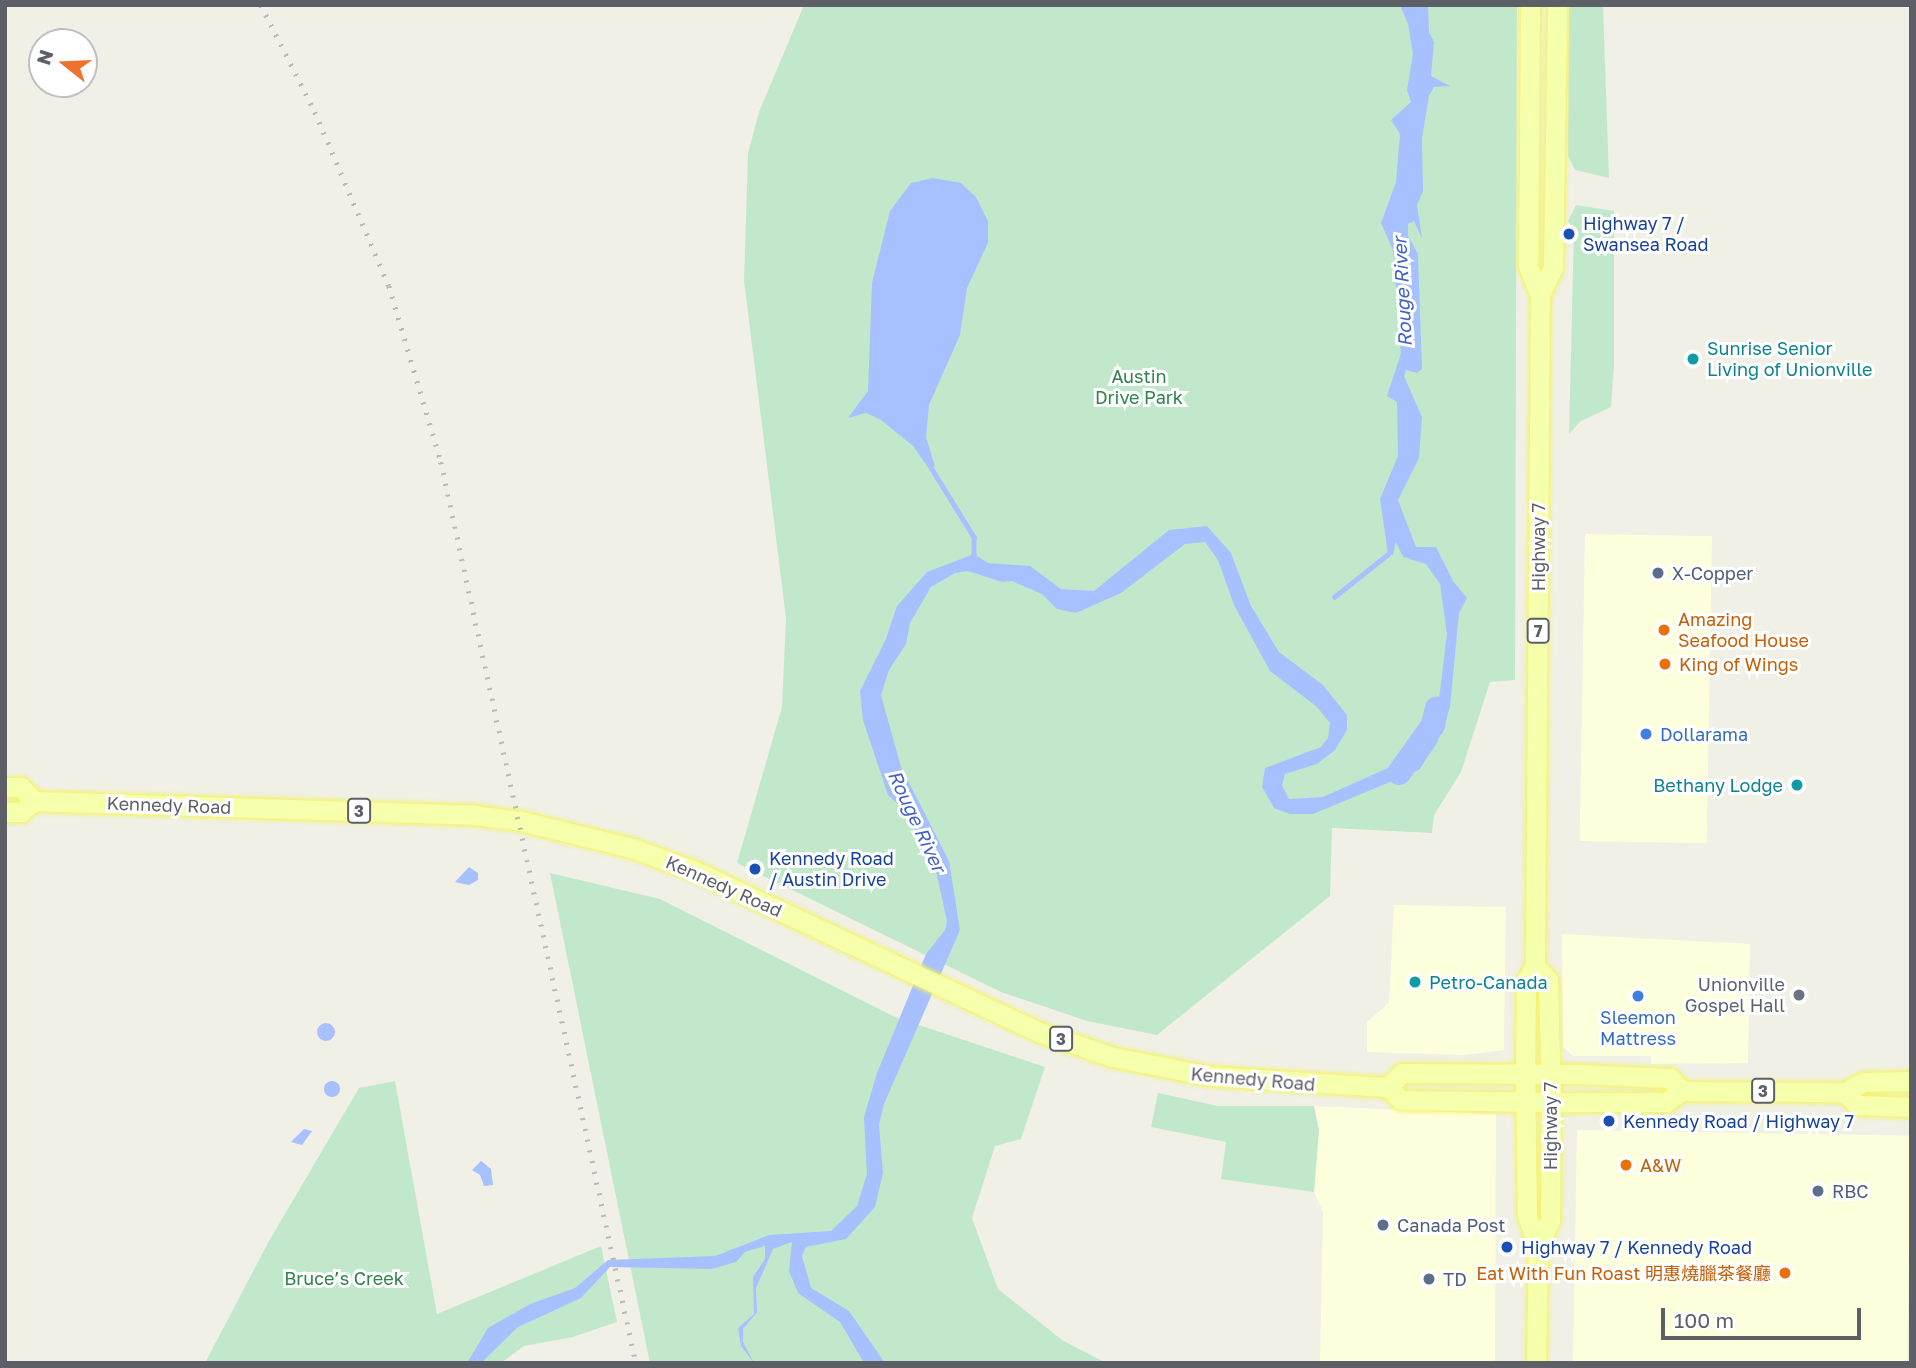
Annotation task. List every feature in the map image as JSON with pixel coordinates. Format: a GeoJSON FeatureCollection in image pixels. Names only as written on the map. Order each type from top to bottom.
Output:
{"type":"FeatureCollection","features":[{"type":"Feature","properties":{"kind":"main road","name":"Highway 7"},"geometry":{"type":"LineString","coordinates":[[1530,5],[1528,266],[1540,295],[1535,966],[1526,981],[1525,1075],[1527,1216],[1538,1247],[1536,1363]]}},
{"type":"Feature","properties":{"kind":"main road","name":"Highway 7"},"geometry":{"type":"LineString","coordinates":[[1540,295],[1553,267],[1557,5]]}},
{"type":"Feature","properties":{"kind":"main road","name":"Kennedy Road"},"geometry":{"type":"LineString","coordinates":[[5,787],[21,787],[34,801]]}},
{"type":"Feature","properties":{"kind":"main road","name":"Kennedy Road"},"geometry":{"type":"LineString","coordinates":[[5,812],[21,812],[34,801],[474,815],[522,821],[673,862],[1039,1032],[1158,1068],[1262,1083],[1526,1101],[1666,1102],[1682,1091],[1845,1092],[1863,1082],[1911,1081]]}},
{"type":"Feature","properties":{"kind":"main road","name":"Highway 7"},"geometry":{"type":"LineString","coordinates":[[1535,966],[1548,980],[1551,1102],[1550,1220],[1538,1247]]}},
{"type":"Feature","properties":{"kind":"main road","name":"Kennedy Road"},"geometry":{"type":"LineString","coordinates":[[1394,1094],[1402,1073],[1670,1078],[1682,1091]]}},
{"type":"Feature","properties":{"kind":"main road","name":"Kennedy Road"},"geometry":{"type":"LineString","coordinates":[[1845,1092],[1857,1105],[1911,1107]]}},
{"type":"Feature","properties":{"kind":"shaded area"},"geometry":{"type":"Polygon","coordinates":[[[1585,534],[1712,536],[1707,843],[1580,841],[1585,534]]]}},
{"type":"Feature","properties":{"kind":"shaded area"},"geometry":{"type":"Polygon","coordinates":[[[1394,905],[1506,907],[1504,1050],[1465,1055],[1367,1052],[1367,1022],[1389,1003],[1394,905]]]}},
{"type":"Feature","properties":{"kind":"shaded area"},"geometry":{"type":"Polygon","coordinates":[[[1562,934],[1750,944],[1748,1063],[1651,1064],[1651,1056],[1573,1056],[1563,1047],[1562,934]]]}},
{"type":"Feature","properties":{"kind":"shaded area"},"geometry":{"type":"Polygon","coordinates":[[[1314,1106],[1496,1114],[1495,1363],[1320,1363],[1323,1212],[1314,1192],[1319,1130],[1314,1106]]]}},
{"type":"Feature","properties":{"kind":"shaded area"},"geometry":{"type":"Polygon","coordinates":[[[1577,1130],[1911,1136],[1907,1363],[1573,1363],[1577,1130]]]}},
{"type":"Feature","properties":{"kind":"green space","name":"Austin Drive Park"},"geometry":{"type":"Polygon","coordinates":[[[804,5],[1517,5],[1515,680],[1490,682],[1461,772],[1434,815],[1432,833],[1332,828],[1330,896],[1157,1035],[1087,1021],[1001,992],[737,863],[782,707],[786,618],[744,281],[748,153],[759,112],[804,5]]]}},
{"type":"Feature","properties":{"kind":"green space"},"geometry":{"type":"Polygon","coordinates":[[[1569,5],[1603,5],[1609,178],[1575,170],[1568,156],[1569,5]]]}},
{"type":"Feature","properties":{"kind":"green space"},"geometry":{"type":"Polygon","coordinates":[[[1576,205],[1614,211],[1614,365],[1611,407],[1581,421],[1569,434],[1574,229],[1568,221],[1576,205]]]}},
{"type":"Feature","properties":{"kind":"green space"},"geometry":{"type":"Polygon","coordinates":[[[550,873],[660,899],[895,1017],[1045,1067],[1021,1139],[995,1146],[972,1218],[998,1289],[1062,1340],[1106,1363],[650,1363],[550,873]]]}},
{"type":"Feature","properties":{"kind":"green space","name":"Bruce’s Creek"},"geometry":{"type":"Polygon","coordinates":[[[395,1081],[437,1314],[601,1246],[617,1322],[573,1337],[524,1346],[501,1363],[205,1363],[269,1241],[359,1088],[395,1081]]]}},
{"type":"Feature","properties":{"kind":"green space"},"geometry":{"type":"Polygon","coordinates":[[[1158,1093],[1218,1106],[1314,1106],[1319,1130],[1314,1192],[1221,1179],[1226,1142],[1151,1127],[1158,1093]]]}},
{"type":"Feature","properties":{"kind":"water"},"geometry":{"type":"Polygon","coordinates":[[[1400,5],[1428,5],[1429,32],[1434,42],[1431,76],[1450,86],[1434,87],[1429,96],[1422,138],[1423,191],[1417,205],[1422,239],[1414,221],[1408,224],[1408,236],[1418,254],[1422,369],[1417,373],[1406,370],[1404,376],[1422,417],[1419,458],[1398,500],[1416,547],[1436,547],[1453,581],[1467,598],[1459,613],[1450,707],[1437,743],[1419,770],[1313,814],[1290,814],[1274,808],[1262,787],[1265,768],[1321,747],[1328,738],[1330,723],[1316,706],[1270,671],[1234,605],[1218,560],[1205,542],[1185,544],[1121,593],[1076,613],[1057,609],[1042,594],[1012,581],[1002,582],[968,571],[955,573],[931,587],[910,623],[906,644],[889,670],[881,695],[901,767],[949,861],[960,930],[884,1104],[879,1125],[883,1173],[875,1207],[846,1239],[806,1247],[802,1256],[811,1288],[849,1311],[885,1363],[864,1363],[840,1322],[798,1293],[789,1271],[792,1242],[773,1249],[756,1288],[757,1312],[743,1329],[743,1342],[754,1363],[741,1346],[738,1328],[754,1314],[753,1277],[765,1259],[765,1246],[745,1252],[736,1262],[712,1269],[610,1267],[581,1298],[518,1327],[481,1363],[467,1363],[488,1328],[530,1304],[575,1288],[608,1260],[715,1256],[769,1235],[831,1231],[857,1206],[867,1174],[864,1117],[877,1073],[926,954],[945,930],[947,921],[934,862],[901,807],[888,795],[863,720],[860,691],[886,639],[897,606],[927,572],[974,554],[988,563],[1030,566],[1061,589],[1094,591],[1169,530],[1207,526],[1231,553],[1251,606],[1279,652],[1323,685],[1347,715],[1347,730],[1335,750],[1317,764],[1285,774],[1282,785],[1289,799],[1323,797],[1408,759],[1423,740],[1439,699],[1447,634],[1440,584],[1426,564],[1403,557],[1396,542],[1393,555],[1388,554],[1380,499],[1398,456],[1397,402],[1387,396],[1401,353],[1393,250],[1381,223],[1396,182],[1400,134],[1391,120],[1411,102],[1407,90],[1413,54],[1408,24],[1400,5]]]}},
{"type":"Feature","properties":{"kind":"water"},"geometry":{"type":"Polygon","coordinates":[[[933,178],[961,183],[976,197],[988,221],[988,243],[967,288],[960,335],[929,405],[926,437],[935,466],[930,470],[913,446],[881,420],[866,413],[848,418],[868,391],[872,283],[890,211],[911,183],[933,178]]]}},
{"type":"Feature","properties":{"kind":"water"},"geometry":{"type":"Polygon","coordinates":[[[469,867],[478,873],[478,880],[469,885],[455,882],[469,867]]]}},
{"type":"Feature","properties":{"kind":"water"},"geometry":{"type":"Polygon","coordinates":[[[326,1023],[332,1026],[335,1032],[332,1038],[326,1041],[320,1038],[317,1032],[320,1026],[326,1023]]]}},
{"type":"Feature","properties":{"kind":"water"},"geometry":{"type":"Polygon","coordinates":[[[332,1081],[338,1083],[338,1095],[332,1097],[326,1095],[324,1089],[326,1083],[332,1081]]]}},
{"type":"Feature","properties":{"kind":"water"},"geometry":{"type":"Polygon","coordinates":[[[304,1129],[312,1131],[302,1145],[291,1142],[304,1129]]]}},
{"type":"Feature","properties":{"kind":"water"},"geometry":{"type":"Polygon","coordinates":[[[481,1161],[491,1169],[493,1185],[484,1186],[480,1175],[472,1170],[481,1161]]]}},
{"type":"Feature","properties":{"kind":"waterway"},"geometry":{"type":"LineString","coordinates":[[932,469],[974,537],[974,554]]}},
{"type":"Feature","properties":{"kind":"waterway"},"geometry":{"type":"LineString","coordinates":[[1334,597],[1388,554]]}},
{"type":"Feature","properties":{"kind":"waterway","name":"Rouge River"},"geometry":{"type":"LineString","coordinates":[[1399,773],[1433,725],[1437,708]]}},
{"type":"Feature","properties":{"kind":"railway"},"geometry":{"type":"LineString","coordinates":[[261,5],[315,112],[389,286],[441,462],[636,1363]]}},
{"type":"Feature","properties":{"kind":"place","name":"Highway 7 / Swansea Road"},"geometry":{"type":"Point","coordinates":[1569,234]}},
{"type":"Feature","properties":{"kind":"place","name":"Sunrise Senior Living of Unionville"},"geometry":{"type":"Point","coordinates":[1693,359]}},
{"type":"Feature","properties":{"kind":"place","name":"X-Copper"},"geometry":{"type":"Point","coordinates":[1658,573]}},
{"type":"Feature","properties":{"kind":"place","name":"Amazing Seafood House"},"geometry":{"type":"Point","coordinates":[1664,630]}},
{"type":"Feature","properties":{"kind":"place","name":"King of Wings"},"geometry":{"type":"Point","coordinates":[1665,664]}},
{"type":"Feature","properties":{"kind":"place","name":"Dollarama"},"geometry":{"type":"Point","coordinates":[1646,734]}},
{"type":"Feature","properties":{"kind":"place","name":"Bethany Lodge"},"geometry":{"type":"Point","coordinates":[1797,785]}},
{"type":"Feature","properties":{"kind":"place","name":"Kennedy Road / Austin Drive"},"geometry":{"type":"Point","coordinates":[755,869]}},
{"type":"Feature","properties":{"kind":"place","name":"Petro-Canada"},"geometry":{"type":"Point","coordinates":[1415,982]}},
{"type":"Feature","properties":{"kind":"place","name":"Unionville Gospel Hall"},"geometry":{"type":"Point","coordinates":[1799,995]}},
{"type":"Feature","properties":{"kind":"place","name":"Sleemon Mattress"},"geometry":{"type":"Point","coordinates":[1638,996]}},
{"type":"Feature","properties":{"kind":"place","name":"Kennedy Road / Highway 7"},"geometry":{"type":"Point","coordinates":[1609,1121]}},
{"type":"Feature","properties":{"kind":"place","name":"A&W"},"geometry":{"type":"Point","coordinates":[1626,1165]}},
{"type":"Feature","properties":{"kind":"place","name":"RBC"},"geometry":{"type":"Point","coordinates":[1818,1191]}},
{"type":"Feature","properties":{"kind":"place","name":"Canada Post"},"geometry":{"type":"Point","coordinates":[1383,1225]}},
{"type":"Feature","properties":{"kind":"place","name":"Highway 7 / Kennedy Road"},"geometry":{"type":"Point","coordinates":[1507,1247]}},
{"type":"Feature","properties":{"kind":"place","name":"Eat With Fun Roast 明惠燒臘茶餐廳"},"geometry":{"type":"Point","coordinates":[1785,1273]}},
{"type":"Feature","properties":{"kind":"place","name":"TD"},"geometry":{"type":"Point","coordinates":[1429,1279]}}]}
